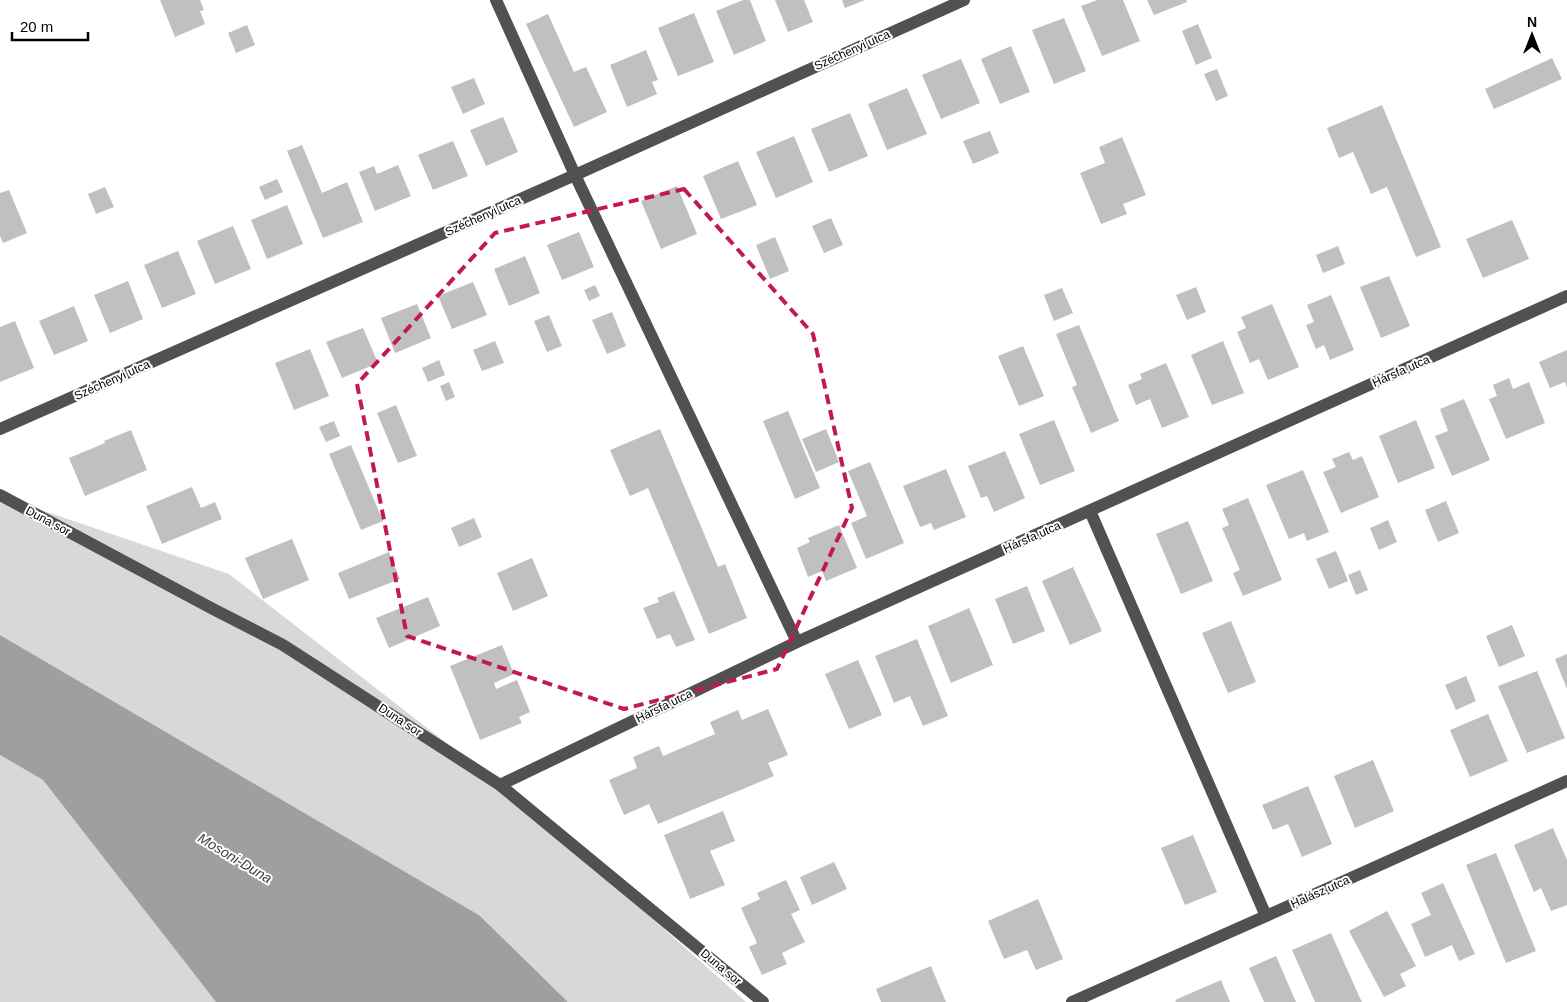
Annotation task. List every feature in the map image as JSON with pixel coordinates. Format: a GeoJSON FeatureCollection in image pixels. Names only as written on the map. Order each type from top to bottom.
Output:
{"type":"FeatureCollection","features":[{"type":"Feature","properties":{"kind":"street"},"geometry":{"type":"LineString","coordinates":[[496,0],[575,175],[797,642]]}},
{"type":"Feature","properties":{"kind":"street","name":"Széchenyi utca"},"geometry":{"type":"LineString","coordinates":[[0,429],[575,175],[964,0]]}},
{"type":"Feature","properties":{"kind":"street","name":"Hársfa utca"},"geometry":{"type":"LineString","coordinates":[[500,785],[797,642],[1567,296]]}},
{"type":"Feature","properties":{"kind":"street","name":"Duna sor"},"geometry":{"type":"LineString","coordinates":[[0,496],[213,610],[283,645],[500,785],[762,1002]]}},
{"type":"Feature","properties":{"kind":"street"},"geometry":{"type":"LineString","coordinates":[[1090,511],[1266,916]]}},
{"type":"Feature","properties":{"kind":"street","name":"Halász utca"},"geometry":{"type":"LineString","coordinates":[[1072,1002],[1567,780]]}},
{"type":"Feature","properties":{"kind":"highlighted area"},"geometry":{"type":"Polygon","coordinates":[[[684,189],[813,334],[852,508],[777,669],[624,709],[407,636],[357,384],[495,233],[684,189]]]}},
{"type":"Feature","properties":{"kind":"shaded area"},"geometry":{"type":"Polygon","coordinates":[[[0,496],[229,574],[516,797],[746,1002],[568,1002],[479,915],[0,635],[0,496]]]}},
{"type":"Feature","properties":{"kind":"shaded area"},"geometry":{"type":"Polygon","coordinates":[[[0,755],[43,780],[216,1002],[0,1002],[0,755]]]}},
{"type":"Feature","properties":{"kind":"water","name":"Mosoni-Duna"},"geometry":{"type":"Polygon","coordinates":[[[0,635],[479,915],[568,1002],[216,1002],[43,780],[0,755],[0,635]]]}},
{"type":"Feature","properties":{"kind":"building"},"geometry":{"type":"Polygon","coordinates":[[[160,0],[200,0],[204,10],[200,11],[205,24],[175,37],[160,0]]]}},
{"type":"Feature","properties":{"kind":"building"},"geometry":{"type":"Polygon","coordinates":[[[743,0],[750,0],[766,41],[734,55],[716,11],[743,0]]]}},
{"type":"Feature","properties":{"kind":"building"},"geometry":{"type":"Polygon","coordinates":[[[775,0],[804,0],[813,22],[788,32],[775,0]]]}},
{"type":"Feature","properties":{"kind":"building"},"geometry":{"type":"Polygon","coordinates":[[[842,0],[865,0],[845,8],[842,0]]]}},
{"type":"Feature","properties":{"kind":"building"},"geometry":{"type":"Polygon","coordinates":[[[1097,0],[1123,0],[1140,41],[1102,56],[1081,6],[1097,0]]]}},
{"type":"Feature","properties":{"kind":"building"},"geometry":{"type":"Polygon","coordinates":[[[1147,0],[1186,0],[1187,2],[1154,15],[1147,0]]]}},
{"type":"Feature","properties":{"kind":"building"},"geometry":{"type":"Polygon","coordinates":[[[694,13],[714,62],[678,76],[658,28],[694,13]]]}},
{"type":"Feature","properties":{"kind":"building"},"geometry":{"type":"Polygon","coordinates":[[[548,14],[574,72],[586,67],[607,112],[574,127],[526,24],[548,14]]]}},
{"type":"Feature","properties":{"kind":"building"},"geometry":{"type":"Polygon","coordinates":[[[1064,18],[1086,71],[1054,84],[1032,30],[1064,18]]]}},
{"type":"Feature","properties":{"kind":"building"},"geometry":{"type":"Polygon","coordinates":[[[1198,24],[1212,58],[1196,65],[1182,31],[1198,24]]]}},
{"type":"Feature","properties":{"kind":"building"},"geometry":{"type":"Polygon","coordinates":[[[247,25],[255,45],[236,53],[228,33],[247,25]]]}},
{"type":"Feature","properties":{"kind":"building"},"geometry":{"type":"Polygon","coordinates":[[[1011,46],[1030,92],[1000,104],[981,59],[1011,46]]]}},
{"type":"Feature","properties":{"kind":"building"},"geometry":{"type":"Polygon","coordinates":[[[646,50],[658,80],[652,82],[657,94],[627,107],[610,65],[646,50]]]}},
{"type":"Feature","properties":{"kind":"building"},"geometry":{"type":"Polygon","coordinates":[[[1552,58],[1562,79],[1494,109],[1485,89],[1552,58]]]}},
{"type":"Feature","properties":{"kind":"building"},"geometry":{"type":"Polygon","coordinates":[[[961,59],[980,103],[941,119],[922,75],[961,59]]]}},
{"type":"Feature","properties":{"kind":"building"},"geometry":{"type":"Polygon","coordinates":[[[1217,69],[1228,96],[1216,101],[1204,74],[1217,69]]]}},
{"type":"Feature","properties":{"kind":"building"},"geometry":{"type":"Polygon","coordinates":[[[474,78],[485,104],[463,114],[451,87],[474,78]]]}},
{"type":"Feature","properties":{"kind":"building"},"geometry":{"type":"Polygon","coordinates":[[[907,88],[927,134],[887,150],[868,104],[907,88]]]}},
{"type":"Feature","properties":{"kind":"building"},"geometry":{"type":"Polygon","coordinates":[[[1382,105],[1441,247],[1416,257],[1387,187],[1371,194],[1353,152],[1339,158],[1327,128],[1382,105]]]}},
{"type":"Feature","properties":{"kind":"building"},"geometry":{"type":"Polygon","coordinates":[[[850,113],[868,156],[829,172],[811,129],[850,113]]]}},
{"type":"Feature","properties":{"kind":"building"},"geometry":{"type":"Polygon","coordinates":[[[503,117],[518,152],[486,166],[470,130],[503,117]]]}},
{"type":"Feature","properties":{"kind":"building"},"geometry":{"type":"Polygon","coordinates":[[[990,131],[999,153],[973,164],[963,141],[990,131]]]}},
{"type":"Feature","properties":{"kind":"building"},"geometry":{"type":"Polygon","coordinates":[[[794,136],[813,182],[776,198],[756,152],[794,136]]]}},
{"type":"Feature","properties":{"kind":"building"},"geometry":{"type":"Polygon","coordinates":[[[1122,137],[1146,195],[1123,204],[1127,214],[1101,224],[1080,173],[1105,163],[1099,147],[1122,137]]]}},
{"type":"Feature","properties":{"kind":"building"},"geometry":{"type":"Polygon","coordinates":[[[453,141],[468,176],[433,190],[418,155],[453,141]]]}},
{"type":"Feature","properties":{"kind":"building"},"geometry":{"type":"Polygon","coordinates":[[[302,145],[322,193],[347,182],[363,222],[323,238],[287,151],[302,145]]]}},
{"type":"Feature","properties":{"kind":"building"},"geometry":{"type":"Polygon","coordinates":[[[738,161],[757,205],[721,219],[703,176],[738,161]]]}},
{"type":"Feature","properties":{"kind":"building"},"geometry":{"type":"Polygon","coordinates":[[[398,165],[411,196],[375,211],[359,172],[374,166],[377,174],[398,165]]]}},
{"type":"Feature","properties":{"kind":"building"},"geometry":{"type":"Polygon","coordinates":[[[277,179],[283,192],[265,200],[259,187],[277,179]]]}},
{"type":"Feature","properties":{"kind":"building"},"geometry":{"type":"Polygon","coordinates":[[[677,186],[697,234],[661,249],[641,201],[677,186]]]}},
{"type":"Feature","properties":{"kind":"building"},"geometry":{"type":"Polygon","coordinates":[[[105,187],[114,207],[96,214],[88,194],[105,187]]]}},
{"type":"Feature","properties":{"kind":"building"},"geometry":{"type":"Polygon","coordinates":[[[9,190],[27,233],[3,243],[0,236],[0,193],[9,190]]]}},
{"type":"Feature","properties":{"kind":"building"},"geometry":{"type":"Polygon","coordinates":[[[287,205],[303,244],[267,259],[251,220],[287,205]]]}},
{"type":"Feature","properties":{"kind":"building"},"geometry":{"type":"Polygon","coordinates":[[[831,218],[843,245],[824,253],[812,226],[831,218]]]}},
{"type":"Feature","properties":{"kind":"building"},"geometry":{"type":"Polygon","coordinates":[[[1512,220],[1529,259],[1483,278],[1466,239],[1512,220]]]}},
{"type":"Feature","properties":{"kind":"building"},"geometry":{"type":"Polygon","coordinates":[[[233,226],[251,269],[215,284],[197,241],[233,226]]]}},
{"type":"Feature","properties":{"kind":"building"},"geometry":{"type":"Polygon","coordinates":[[[579,232],[594,267],[562,280],[547,245],[579,232]]]}},
{"type":"Feature","properties":{"kind":"building"},"geometry":{"type":"Polygon","coordinates":[[[775,237],[789,271],[770,279],[756,245],[775,237]]]}},
{"type":"Feature","properties":{"kind":"building"},"geometry":{"type":"Polygon","coordinates":[[[1338,246],[1345,264],[1323,273],[1316,255],[1338,246]]]}},
{"type":"Feature","properties":{"kind":"building"},"geometry":{"type":"Polygon","coordinates":[[[178,251],[196,294],[162,308],[144,265],[178,251]]]}},
{"type":"Feature","properties":{"kind":"building"},"geometry":{"type":"Polygon","coordinates":[[[525,256],[540,293],[509,306],[494,269],[525,256]]]}},
{"type":"Feature","properties":{"kind":"building"},"geometry":{"type":"Polygon","coordinates":[[[1389,276],[1410,326],[1381,338],[1360,287],[1389,276]]]}},
{"type":"Feature","properties":{"kind":"building"},"geometry":{"type":"Polygon","coordinates":[[[128,281],[143,319],[110,333],[94,295],[128,281]]]}},
{"type":"Feature","properties":{"kind":"building"},"geometry":{"type":"Polygon","coordinates":[[[473,282],[487,315],[452,329],[438,296],[473,282]]]}},
{"type":"Feature","properties":{"kind":"building"},"geometry":{"type":"Polygon","coordinates":[[[595,285],[600,296],[589,301],[584,290],[595,285]]]}},
{"type":"Feature","properties":{"kind":"building"},"geometry":{"type":"Polygon","coordinates":[[[1196,287],[1206,312],[1187,320],[1176,295],[1196,287]]]}},
{"type":"Feature","properties":{"kind":"building"},"geometry":{"type":"Polygon","coordinates":[[[1062,288],[1073,313],[1054,321],[1044,295],[1062,288]]]}},
{"type":"Feature","properties":{"kind":"building"},"geometry":{"type":"Polygon","coordinates":[[[1331,295],[1354,350],[1330,360],[1324,345],[1316,349],[1306,325],[1314,322],[1307,305],[1331,295]]]}},
{"type":"Feature","properties":{"kind":"building"},"geometry":{"type":"Polygon","coordinates":[[[417,304],[431,338],[395,353],[381,318],[417,304]]]}},
{"type":"Feature","properties":{"kind":"building"},"geometry":{"type":"Polygon","coordinates":[[[1272,304],[1299,367],[1268,380],[1259,359],[1250,363],[1237,332],[1246,328],[1241,317],[1272,304]]]}},
{"type":"Feature","properties":{"kind":"building"},"geometry":{"type":"Polygon","coordinates":[[[74,306],[88,341],[54,355],[39,321],[74,306]]]}},
{"type":"Feature","properties":{"kind":"building"},"geometry":{"type":"Polygon","coordinates":[[[612,312],[626,346],[607,354],[592,320],[612,312]]]}},
{"type":"Feature","properties":{"kind":"building"},"geometry":{"type":"Polygon","coordinates":[[[549,315],[562,346],[547,352],[534,321],[549,315]]]}},
{"type":"Feature","properties":{"kind":"building"},"geometry":{"type":"Polygon","coordinates":[[[15,321],[34,368],[0,382],[0,327],[15,321]]]}},
{"type":"Feature","properties":{"kind":"building"},"geometry":{"type":"Polygon","coordinates":[[[1079,325],[1119,421],[1091,433],[1072,387],[1077,385],[1056,334],[1079,325]]]}},
{"type":"Feature","properties":{"kind":"building"},"geometry":{"type":"Polygon","coordinates":[[[363,328],[378,363],[342,378],[326,342],[363,328]]]}},
{"type":"Feature","properties":{"kind":"building"},"geometry":{"type":"Polygon","coordinates":[[[495,341],[504,363],[482,371],[473,350],[495,341]]]}},
{"type":"Feature","properties":{"kind":"building"},"geometry":{"type":"Polygon","coordinates":[[[1223,341],[1244,393],[1212,405],[1191,355],[1223,341]]]}},
{"type":"Feature","properties":{"kind":"building"},"geometry":{"type":"Polygon","coordinates":[[[1023,346],[1044,396],[1019,406],[998,356],[1023,346]]]}},
{"type":"Feature","properties":{"kind":"building"},"geometry":{"type":"Polygon","coordinates":[[[310,349],[329,396],[294,410],[275,363],[310,349]]]}},
{"type":"Feature","properties":{"kind":"building"},"geometry":{"type":"Polygon","coordinates":[[[1567,350],[1567,388],[1565,382],[1550,388],[1539,362],[1567,350]]]}},
{"type":"Feature","properties":{"kind":"building"},"geometry":{"type":"Polygon","coordinates":[[[439,360],[445,375],[428,382],[422,368],[439,360]]]}},
{"type":"Feature","properties":{"kind":"building"},"geometry":{"type":"Polygon","coordinates":[[[1166,363],[1189,417],[1162,428],[1150,399],[1136,405],[1128,385],[1142,379],[1140,374],[1166,363]]]}},
{"type":"Feature","properties":{"kind":"building"},"geometry":{"type":"Polygon","coordinates":[[[1509,378],[1513,389],[1529,382],[1545,423],[1506,439],[1489,399],[1497,396],[1493,385],[1509,378]]]}},
{"type":"Feature","properties":{"kind":"building"},"geometry":{"type":"Polygon","coordinates":[[[449,382],[455,397],[446,401],[440,386],[449,382]]]}},
{"type":"Feature","properties":{"kind":"building"},"geometry":{"type":"Polygon","coordinates":[[[1464,399],[1490,460],[1452,476],[1435,436],[1448,431],[1440,409],[1464,399]]]}},
{"type":"Feature","properties":{"kind":"building"},"geometry":{"type":"Polygon","coordinates":[[[396,405],[417,456],[398,463],[377,413],[396,405]]]}},
{"type":"Feature","properties":{"kind":"building"},"geometry":{"type":"Polygon","coordinates":[[[788,411],[820,488],[795,499],[763,421],[788,411]]]}},
{"type":"Feature","properties":{"kind":"building"},"geometry":{"type":"Polygon","coordinates":[[[1054,420],[1075,471],[1040,485],[1019,434],[1054,420]]]}},
{"type":"Feature","properties":{"kind":"building"},"geometry":{"type":"Polygon","coordinates":[[[1416,420],[1435,468],[1398,483],[1379,436],[1416,420]]]}},
{"type":"Feature","properties":{"kind":"building"},"geometry":{"type":"Polygon","coordinates":[[[334,421],[340,436],[326,442],[319,427],[334,421]]]}},
{"type":"Feature","properties":{"kind":"building"},"geometry":{"type":"Polygon","coordinates":[[[660,429],[718,567],[725,564],[747,618],[709,634],[648,488],[630,496],[610,450],[660,429]]]}},
{"type":"Feature","properties":{"kind":"building"},"geometry":{"type":"Polygon","coordinates":[[[826,429],[839,462],[816,472],[802,439],[826,429]]]}},
{"type":"Feature","properties":{"kind":"building"},"geometry":{"type":"Polygon","coordinates":[[[131,430],[147,470],[85,496],[69,458],[131,430]]]}},
{"type":"Feature","properties":{"kind":"building"},"geometry":{"type":"Polygon","coordinates":[[[351,445],[383,521],[361,530],[329,454],[351,445]]]}},
{"type":"Feature","properties":{"kind":"building"},"geometry":{"type":"Polygon","coordinates":[[[1005,451],[1025,498],[994,512],[987,496],[981,498],[968,466],[1005,451]]]}},
{"type":"Feature","properties":{"kind":"building"},"geometry":{"type":"Polygon","coordinates":[[[1349,452],[1353,460],[1362,456],[1379,497],[1341,513],[1323,472],[1336,467],[1332,459],[1349,452]]]}},
{"type":"Feature","properties":{"kind":"building"},"geometry":{"type":"Polygon","coordinates":[[[870,462],[904,543],[866,559],[851,523],[867,516],[848,471],[870,462]]]}},
{"type":"Feature","properties":{"kind":"building"},"geometry":{"type":"Polygon","coordinates":[[[946,469],[966,517],[934,530],[931,523],[920,527],[903,486],[946,469]]]}},
{"type":"Feature","properties":{"kind":"building"},"geometry":{"type":"Polygon","coordinates":[[[1303,470],[1329,532],[1307,541],[1304,533],[1289,539],[1266,485],[1303,470]]]}},
{"type":"Feature","properties":{"kind":"building"},"geometry":{"type":"Polygon","coordinates":[[[192,487],[201,508],[215,502],[222,519],[162,544],[146,506],[192,487]]]}},
{"type":"Feature","properties":{"kind":"building"},"geometry":{"type":"Polygon","coordinates":[[[1248,498],[1282,580],[1243,596],[1233,573],[1240,570],[1222,528],[1229,525],[1222,509],[1248,498]]]}},
{"type":"Feature","properties":{"kind":"building"},"geometry":{"type":"Polygon","coordinates":[[[1446,501],[1459,533],[1438,542],[1425,510],[1446,501]]]}},
{"type":"Feature","properties":{"kind":"building"},"geometry":{"type":"Polygon","coordinates":[[[474,518],[482,537],[459,547],[451,528],[474,518]]]}},
{"type":"Feature","properties":{"kind":"building"},"geometry":{"type":"Polygon","coordinates":[[[1388,520],[1397,542],[1379,550],[1370,528],[1388,520]]]}},
{"type":"Feature","properties":{"kind":"building"},"geometry":{"type":"Polygon","coordinates":[[[1188,521],[1213,581],[1181,594],[1156,534],[1188,521]]]}},
{"type":"Feature","properties":{"kind":"building"},"geometry":{"type":"Polygon","coordinates":[[[839,525],[857,568],[826,581],[822,571],[808,577],[797,548],[810,542],[808,538],[839,525]]]}},
{"type":"Feature","properties":{"kind":"building"},"geometry":{"type":"Polygon","coordinates":[[[292,539],[309,580],[263,599],[245,558],[292,539]]]}},
{"type":"Feature","properties":{"kind":"building"},"geometry":{"type":"Polygon","coordinates":[[[1336,551],[1348,581],[1329,589],[1316,559],[1336,551]]]}},
{"type":"Feature","properties":{"kind":"building"},"geometry":{"type":"Polygon","coordinates":[[[389,552],[400,579],[349,599],[338,573],[389,552]]]}},
{"type":"Feature","properties":{"kind":"building"},"geometry":{"type":"Polygon","coordinates":[[[532,558],[548,596],[513,611],[497,573],[532,558]]]}},
{"type":"Feature","properties":{"kind":"building"},"geometry":{"type":"Polygon","coordinates":[[[1073,567],[1102,631],[1070,645],[1042,581],[1073,567]]]}},
{"type":"Feature","properties":{"kind":"building"},"geometry":{"type":"Polygon","coordinates":[[[1360,570],[1368,590],[1356,595],[1348,575],[1360,570]]]}},
{"type":"Feature","properties":{"kind":"building"},"geometry":{"type":"Polygon","coordinates":[[[1027,586],[1045,631],[1013,644],[995,599],[1027,586]]]}},
{"type":"Feature","properties":{"kind":"building"},"geometry":{"type":"Polygon","coordinates":[[[674,591],[695,640],[676,647],[670,634],[657,639],[643,608],[659,602],[657,598],[674,591]]]}},
{"type":"Feature","properties":{"kind":"building"},"geometry":{"type":"Polygon","coordinates":[[[428,597],[440,626],[389,648],[376,618],[428,597]]]}},
{"type":"Feature","properties":{"kind":"building"},"geometry":{"type":"Polygon","coordinates":[[[969,608],[993,665],[951,683],[928,626],[969,608]]]}},
{"type":"Feature","properties":{"kind":"building"},"geometry":{"type":"Polygon","coordinates":[[[1231,621],[1256,682],[1228,693],[1202,633],[1231,621]]]}},
{"type":"Feature","properties":{"kind":"building"},"geometry":{"type":"Polygon","coordinates":[[[1512,625],[1525,656],[1499,667],[1486,636],[1512,625]]]}},
{"type":"Feature","properties":{"kind":"building"},"geometry":{"type":"Polygon","coordinates":[[[917,639],[948,716],[923,726],[910,696],[894,703],[875,656],[917,639]]]}},
{"type":"Feature","properties":{"kind":"building"},"geometry":{"type":"Polygon","coordinates":[[[502,645],[514,674],[494,683],[496,689],[517,680],[530,712],[519,717],[522,723],[480,740],[450,666],[502,645]]]}},
{"type":"Feature","properties":{"kind":"building"},"geometry":{"type":"Polygon","coordinates":[[[1567,654],[1567,689],[1555,659],[1567,654]]]}},
{"type":"Feature","properties":{"kind":"building"},"geometry":{"type":"Polygon","coordinates":[[[858,660],[882,715],[849,729],[825,674],[858,660]]]}},
{"type":"Feature","properties":{"kind":"building"},"geometry":{"type":"Polygon","coordinates":[[[1537,671],[1565,738],[1527,753],[1498,686],[1537,671]]]}},
{"type":"Feature","properties":{"kind":"building"},"geometry":{"type":"Polygon","coordinates":[[[1466,676],[1476,701],[1456,710],[1445,685],[1466,676]]]}},
{"type":"Feature","properties":{"kind":"building"},"geometry":{"type":"Polygon","coordinates":[[[768,709],[788,755],[768,763],[774,776],[658,824],[649,804],[624,815],[609,780],[637,768],[633,757],[659,746],[663,756],[715,734],[710,722],[738,710],[742,720],[768,709]]]}},
{"type":"Feature","properties":{"kind":"building"},"geometry":{"type":"Polygon","coordinates":[[[1488,714],[1508,761],[1470,777],[1450,730],[1488,714]]]}},
{"type":"Feature","properties":{"kind":"building"},"geometry":{"type":"Polygon","coordinates":[[[1373,760],[1394,811],[1355,828],[1334,776],[1373,760]]]}},
{"type":"Feature","properties":{"kind":"building"},"geometry":{"type":"Polygon","coordinates":[[[1308,786],[1332,844],[1302,857],[1288,824],[1273,830],[1262,805],[1308,786]]]}},
{"type":"Feature","properties":{"kind":"building"},"geometry":{"type":"Polygon","coordinates":[[[723,811],[735,841],[710,851],[725,885],[690,899],[664,835],[723,811]]]}},
{"type":"Feature","properties":{"kind":"building"},"geometry":{"type":"Polygon","coordinates":[[[1553,828],[1567,860],[1567,905],[1551,911],[1541,888],[1534,892],[1514,845],[1553,828]]]}},
{"type":"Feature","properties":{"kind":"building"},"geometry":{"type":"Polygon","coordinates":[[[1193,835],[1217,892],[1185,905],[1161,848],[1193,835]]]}},
{"type":"Feature","properties":{"kind":"building"},"geometry":{"type":"Polygon","coordinates":[[[1496,853],[1536,951],[1506,963],[1466,865],[1496,853]]]}},
{"type":"Feature","properties":{"kind":"building"},"geometry":{"type":"Polygon","coordinates":[[[834,862],[847,889],[812,905],[800,877],[834,862]]]}},
{"type":"Feature","properties":{"kind":"building"},"geometry":{"type":"Polygon","coordinates":[[[786,880],[800,910],[791,914],[805,942],[782,953],[787,964],[762,975],[749,947],[757,943],[741,908],[760,899],[757,893],[786,880]]]}},
{"type":"Feature","properties":{"kind":"building"},"geometry":{"type":"Polygon","coordinates":[[[1443,883],[1475,954],[1459,961],[1452,945],[1425,957],[1411,924],[1431,915],[1421,893],[1443,883]]]}},
{"type":"Feature","properties":{"kind":"building"},"geometry":{"type":"Polygon","coordinates":[[[1038,899],[1063,959],[1036,970],[1027,950],[1004,959],[988,921],[1038,899]]]}},
{"type":"Feature","properties":{"kind":"building"},"geometry":{"type":"Polygon","coordinates":[[[1387,911],[1416,966],[1400,974],[1406,986],[1384,997],[1349,931],[1387,911]]]}},
{"type":"Feature","properties":{"kind":"building"},"geometry":{"type":"Polygon","coordinates":[[[1331,933],[1362,1002],[1315,1002],[1292,950],[1331,933]]]}},
{"type":"Feature","properties":{"kind":"building"},"geometry":{"type":"Polygon","coordinates":[[[1276,956],[1296,1002],[1264,1002],[1249,968],[1276,956]]]}},
{"type":"Feature","properties":{"kind":"building"},"geometry":{"type":"Polygon","coordinates":[[[931,966],[946,1002],[881,1002],[876,989],[931,966]]]}},
{"type":"Feature","properties":{"kind":"building"},"geometry":{"type":"Polygon","coordinates":[[[1221,980],[1230,1002],[1176,1002],[1175,1000],[1221,980]]]}}]}
